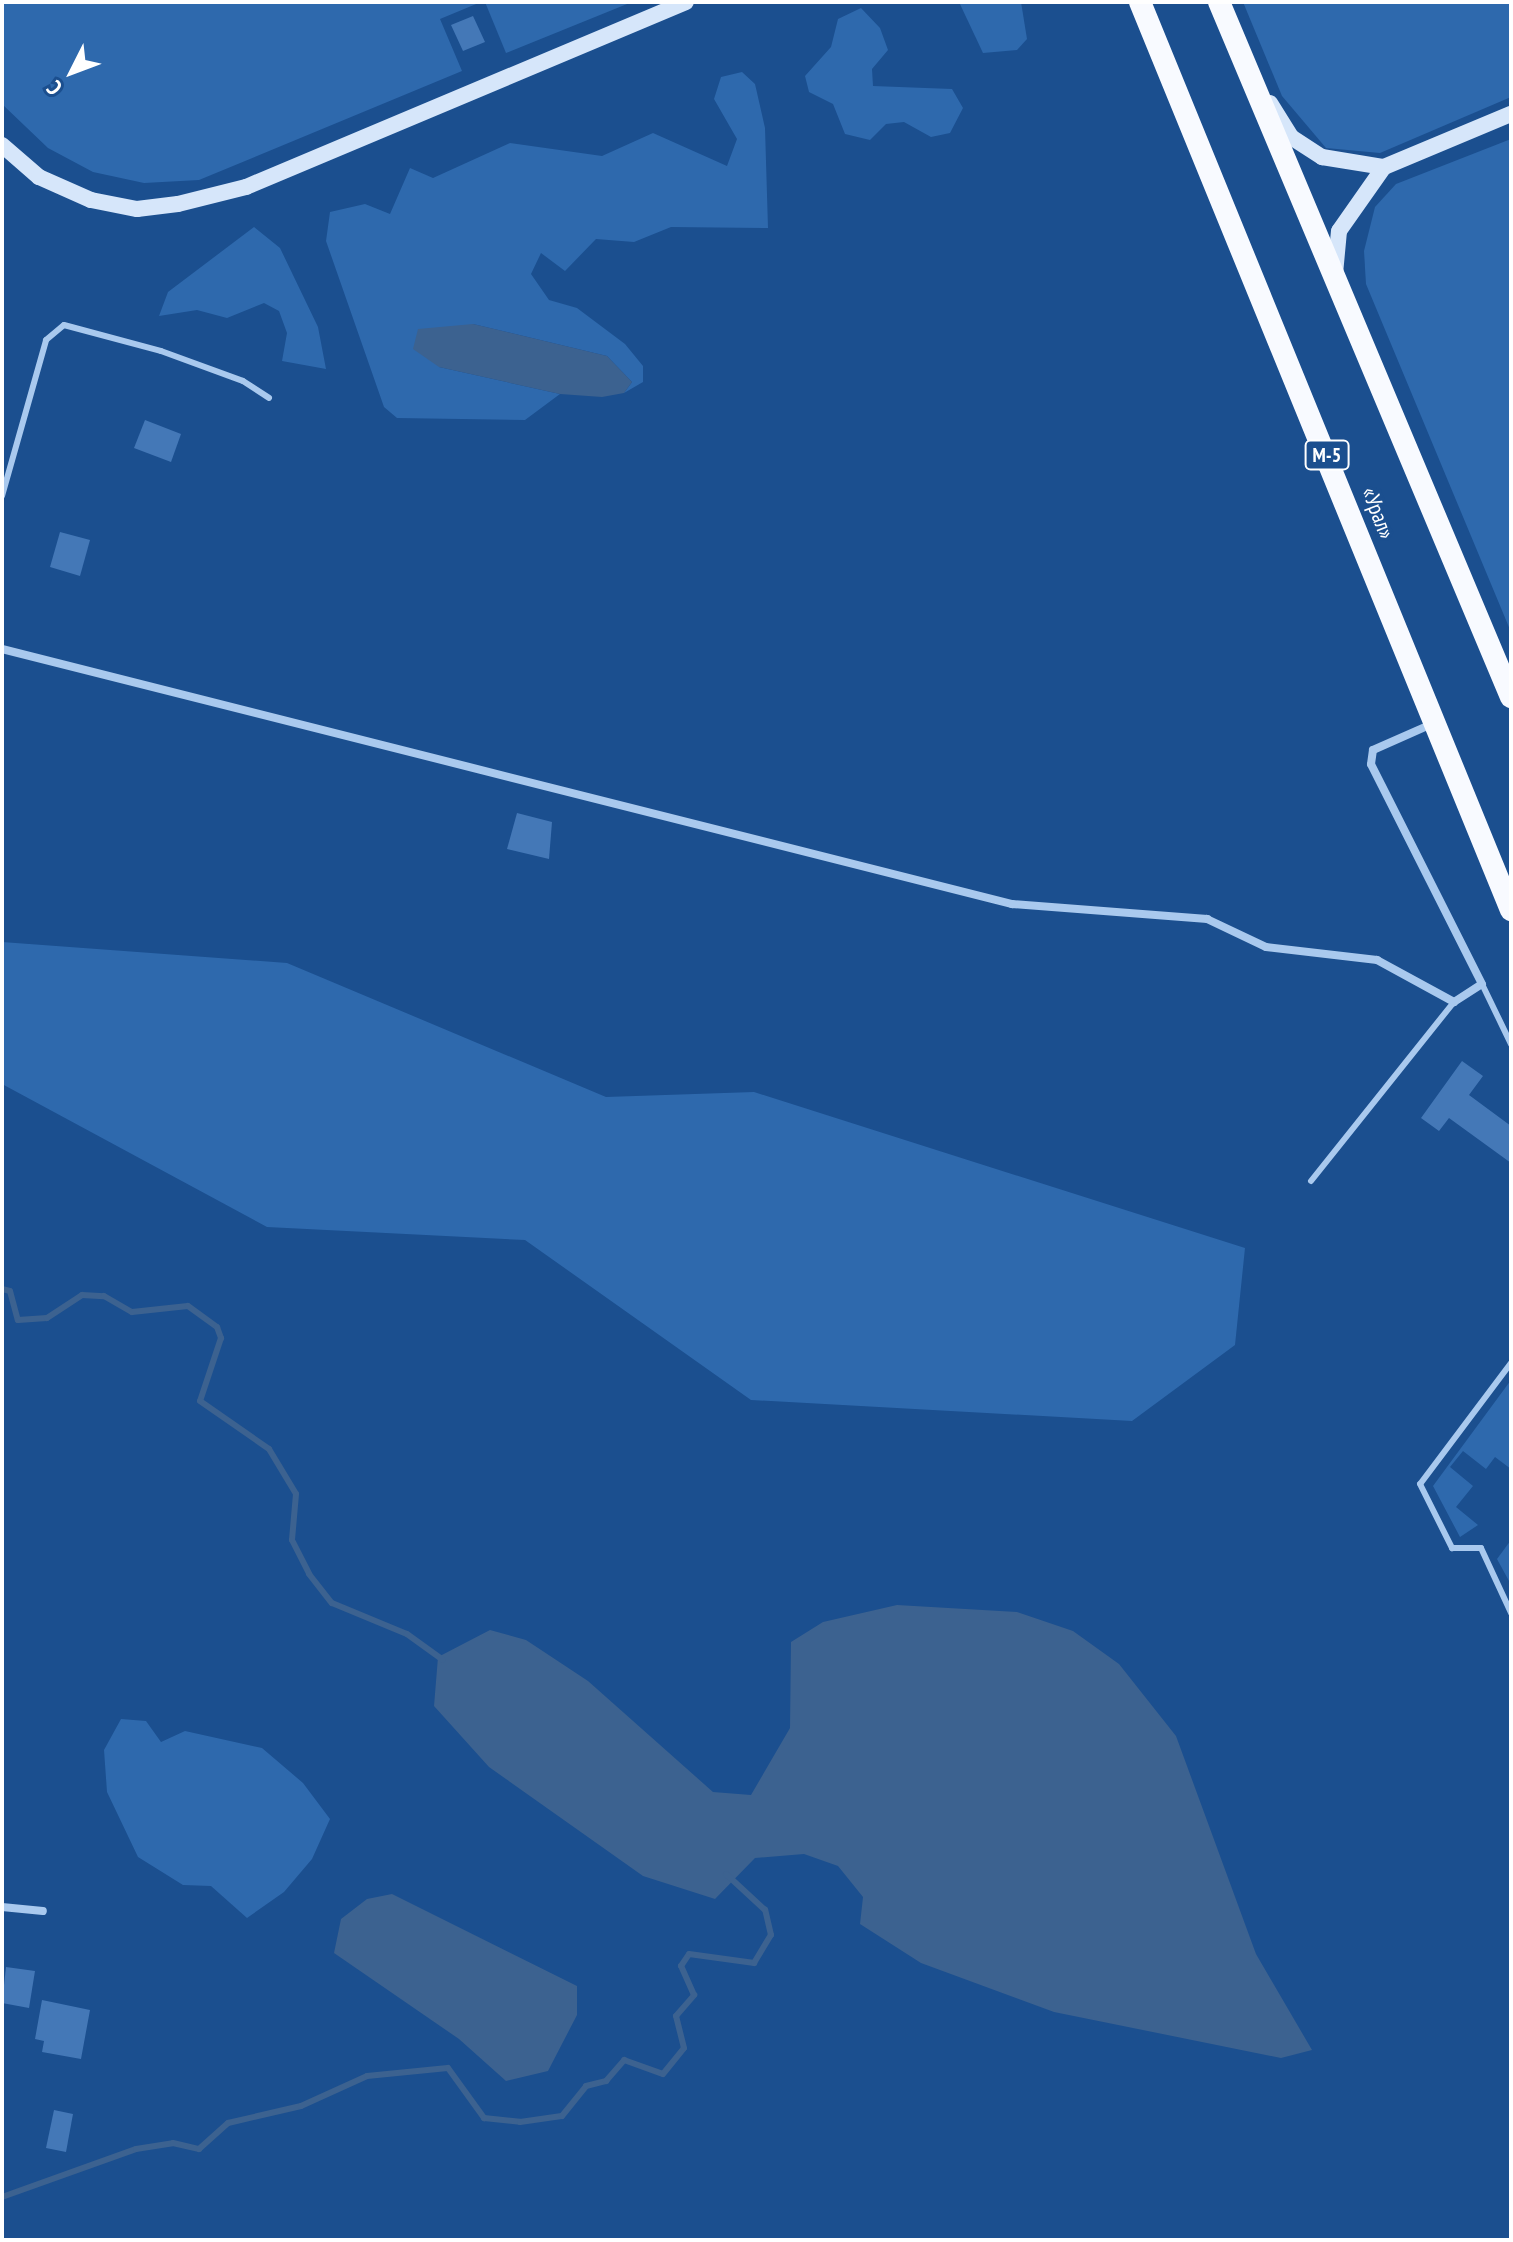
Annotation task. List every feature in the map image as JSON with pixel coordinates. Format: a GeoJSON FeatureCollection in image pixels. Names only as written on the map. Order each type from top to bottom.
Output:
{"type":"FeatureCollection","features":[{"type":"Feature","properties":{"kind":"highway","name":"«Урал»"},"geometry":{"type":"LineString","coordinates":[[1140,2],[1273,315],[1432,724],[1511,910]]}},
{"type":"Feature","properties":{"kind":"highway"},"geometry":{"type":"LineString","coordinates":[[1219,2],[1511,697]]}},
{"type":"Feature","properties":{"kind":"main road"},"geometry":{"type":"LineString","coordinates":[[2,145],[39,177],[91,200],[137,209],[178,204],[246,187],[686,2]]}},
{"type":"Feature","properties":{"kind":"main road"},"geometry":{"type":"LineString","coordinates":[[1245,63],[1291,137],[1322,157],[1384,167],[1511,114]]}},
{"type":"Feature","properties":{"kind":"main road"},"geometry":{"type":"LineString","coordinates":[[1334,277],[1339,231],[1384,167]]}},
{"type":"Feature","properties":{"kind":"street"},"geometry":{"type":"LineString","coordinates":[[2,649],[1012,904],[1207,919],[1266,947],[1377,960],[1454,1002],[1482,984],[1371,764],[1373,750],[1432,724]]}},
{"type":"Feature","properties":{"kind":"street"},"geometry":{"type":"LineString","coordinates":[[2,1907],[43,1911]]}},
{"type":"Feature","properties":{"kind":"lane"},"geometry":{"type":"LineString","coordinates":[[2,496],[46,340],[64,325],[161,351],[243,381],[269,398]]}},
{"type":"Feature","properties":{"kind":"lane"},"geometry":{"type":"LineString","coordinates":[[1482,984],[1511,1044]]}},
{"type":"Feature","properties":{"kind":"lane"},"geometry":{"type":"LineString","coordinates":[[1311,1181],[1454,1002]]}},
{"type":"Feature","properties":{"kind":"lane"},"geometry":{"type":"LineString","coordinates":[[1511,1363],[1420,1484],[1452,1548],[1481,1548],[1511,1613]]}},
{"type":"Feature","properties":{"kind":"shaded area"},"geometry":{"type":"Polygon","coordinates":[[[2,2],[481,2],[440,19],[462,71],[199,180],[144,183],[93,172],[48,148],[3,105],[2,2]]]}},
{"type":"Feature","properties":{"kind":"shaded area"},"geometry":{"type":"Polygon","coordinates":[[[485,2],[632,2],[506,53],[485,2]]]}},
{"type":"Feature","properties":{"kind":"shaded area"},"geometry":{"type":"Polygon","coordinates":[[[959,2],[1021,2],[1027,39],[1017,50],[983,53],[959,2]]]}},
{"type":"Feature","properties":{"kind":"shaded area"},"geometry":{"type":"Polygon","coordinates":[[[1243,2],[1511,2],[1511,97],[1380,153],[1326,148],[1282,96],[1243,2]]]}},
{"type":"Feature","properties":{"kind":"shaded area"},"geometry":{"type":"Polygon","coordinates":[[[861,8],[880,28],[888,50],[872,69],[873,86],[952,89],[963,108],[950,133],[931,137],[904,122],[886,124],[870,140],[845,134],[833,104],[809,92],[805,76],[831,47],[838,19],[861,8]]]}},
{"type":"Feature","properties":{"kind":"shaded area"},"geometry":{"type":"Polygon","coordinates":[[[742,72],[755,84],[765,128],[768,228],[671,227],[634,242],[596,239],[565,271],[541,253],[531,274],[549,300],[577,308],[625,344],[643,366],[643,382],[624,393],[632,382],[607,356],[473,324],[439,367],[560,394],[525,420],[397,418],[384,407],[326,241],[330,212],[365,204],[390,214],[410,168],[433,178],[510,143],[602,156],[653,133],[727,166],[737,139],[714,99],[721,77],[742,72]]]}},
{"type":"Feature","properties":{"kind":"shaded area"},"geometry":{"type":"Polygon","coordinates":[[[1511,139],[1511,632],[1366,284],[1364,251],[1375,207],[1396,184],[1511,139]]]}},
{"type":"Feature","properties":{"kind":"shaded area"},"geometry":{"type":"Polygon","coordinates":[[[254,227],[280,248],[318,327],[326,369],[282,361],[287,333],[279,311],[264,303],[227,318],[197,310],[159,316],[168,292],[254,227]]]}},
{"type":"Feature","properties":{"kind":"shaded area"},"geometry":{"type":"Polygon","coordinates":[[[473,324],[607,356],[632,382],[624,393],[602,397],[560,394],[439,367],[413,349],[418,329],[473,324]]]}},
{"type":"Feature","properties":{"kind":"shaded area"},"geometry":{"type":"Polygon","coordinates":[[[2,942],[287,963],[606,1097],[754,1092],[1245,1248],[1235,1345],[1132,1421],[751,1400],[525,1240],[267,1227],[2,1084],[2,942]]]}},
{"type":"Feature","properties":{"kind":"shaded area"},"geometry":{"type":"Polygon","coordinates":[[[1511,1380],[1511,1469],[1495,1457],[1486,1469],[1463,1451],[1450,1467],[1473,1486],[1456,1507],[1478,1525],[1460,1537],[1433,1486],[1511,1380]]]}},
{"type":"Feature","properties":{"kind":"shaded area"},"geometry":{"type":"Polygon","coordinates":[[[1511,1540],[1511,1580],[1509,1581],[1497,1559],[1511,1540]]]}},
{"type":"Feature","properties":{"kind":"shaded area"},"geometry":{"type":"Polygon","coordinates":[[[897,1605],[1017,1612],[1073,1631],[1119,1664],[1176,1736],[1256,1954],[1312,2050],[1281,2058],[1054,2012],[921,1963],[860,1924],[863,1897],[838,1866],[804,1854],[755,1858],[715,1899],[643,1876],[489,1767],[434,1706],[438,1657],[490,1630],[526,1640],[588,1681],[713,1792],[751,1795],[790,1728],[791,1642],[823,1622],[897,1605]]]}},
{"type":"Feature","properties":{"kind":"shaded area"},"geometry":{"type":"Polygon","coordinates":[[[121,1719],[146,1721],[161,1742],[185,1731],[262,1748],[303,1783],[330,1819],[312,1859],[284,1892],[247,1918],[211,1886],[183,1885],[138,1857],[107,1792],[104,1750],[121,1719]]]}},
{"type":"Feature","properties":{"kind":"shaded area"},"geometry":{"type":"Polygon","coordinates":[[[392,1894],[577,1986],[577,2015],[548,2071],[506,2081],[459,2039],[334,1953],[341,1919],[367,1899],[392,1894]]]}},
{"type":"Feature","properties":{"kind":"building"},"geometry":{"type":"Polygon","coordinates":[[[473,16],[485,42],[463,51],[451,25],[473,16]]]}},
{"type":"Feature","properties":{"kind":"building"},"geometry":{"type":"Polygon","coordinates":[[[145,420],[181,434],[171,462],[134,448],[145,420]]]}},
{"type":"Feature","properties":{"kind":"building"},"geometry":{"type":"Polygon","coordinates":[[[60,532],[90,540],[80,576],[50,567],[60,532]]]}},
{"type":"Feature","properties":{"kind":"building"},"geometry":{"type":"Polygon","coordinates":[[[517,813],[552,822],[549,859],[507,849],[517,813]]]}},
{"type":"Feature","properties":{"kind":"building"},"geometry":{"type":"Polygon","coordinates":[[[1462,1061],[1483,1076],[1469,1095],[1511,1126],[1511,1163],[1449,1118],[1439,1131],[1421,1118],[1462,1061]]]}},
{"type":"Feature","properties":{"kind":"building"},"geometry":{"type":"Polygon","coordinates":[[[6,1967],[35,1971],[29,2008],[2,2003],[6,1967]]]}},
{"type":"Feature","properties":{"kind":"building"},"geometry":{"type":"Polygon","coordinates":[[[42,2000],[90,2010],[81,2059],[42,2052],[44,2041],[35,2039],[42,2000]]]}},
{"type":"Feature","properties":{"kind":"building"},"geometry":{"type":"Polygon","coordinates":[[[54,2110],[73,2114],[66,2152],[46,2148],[54,2110]]]}},
{"type":"Feature","properties":{"kind":"waterway"},"geometry":{"type":"LineString","coordinates":[[2,1289],[10,1291],[18,1320],[47,1318],[82,1295],[104,1296],[132,1312],[188,1306],[217,1327],[221,1338],[200,1401],[269,1449],[296,1494],[292,1540],[309,1574],[332,1603],[407,1634],[443,1660]]}},
{"type":"Feature","properties":{"kind":"waterway"},"geometry":{"type":"LineString","coordinates":[[2,2197],[136,2149],[173,2143],[199,2149],[228,2123],[301,2106],[367,2076],[448,2068],[484,2118],[520,2122],[562,2116],[586,2086],[606,2081],[624,2060],[663,2074],[684,2048],[676,2016],[694,1995],[681,1966],[689,1954],[754,1963],[771,1935],[765,1910],[726,1874]]}}]}
